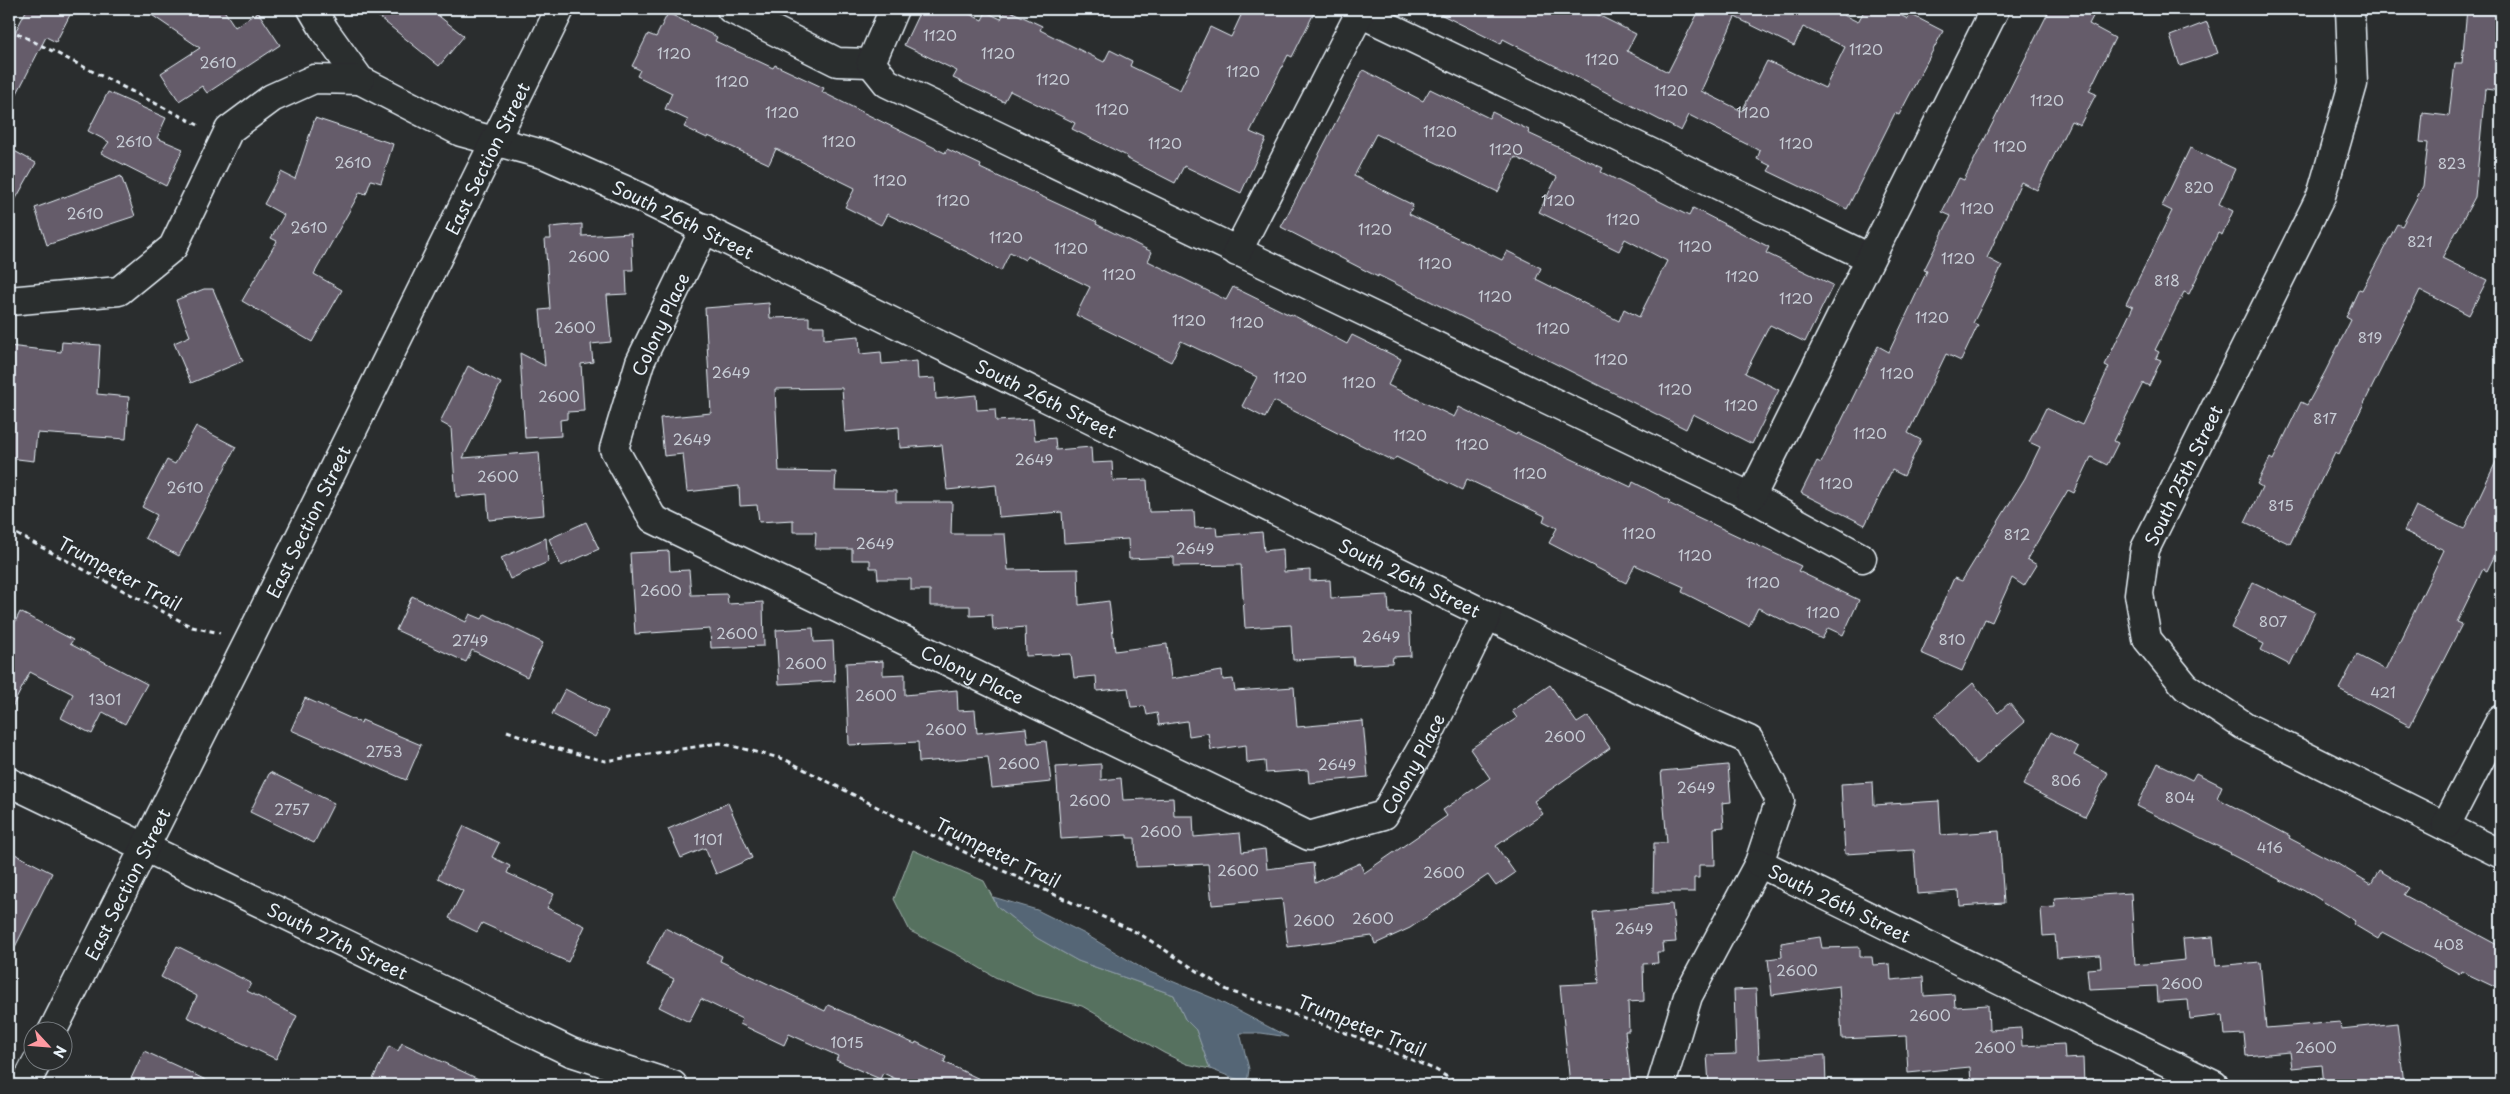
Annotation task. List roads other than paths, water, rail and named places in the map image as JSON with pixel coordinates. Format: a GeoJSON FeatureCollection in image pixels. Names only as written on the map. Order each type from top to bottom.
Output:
{"type":"FeatureCollection","features":[{"type":"Feature","properties":{"kind":"street"},"geometry":{"type":"LineString","coordinates":[[312,9],[325,31],[360,80]]}},
{"type":"Feature","properties":{"kind":"street","name":"East Section Street"},"geometry":{"type":"LineString","coordinates":[[57,1022],[143,847],[252,634],[560,9]]}},
{"type":"Feature","properties":{"kind":"street"},"geometry":{"type":"LineString","coordinates":[[731,9],[837,62],[871,63],[887,83],[1751,497],[1862,558]]}},
{"type":"Feature","properties":{"kind":"street"},"geometry":{"type":"LineString","coordinates":[[871,63],[894,9]]}},
{"type":"Feature","properties":{"kind":"street"},"geometry":{"type":"LineString","coordinates":[[1751,497],[1995,9]]}},
{"type":"Feature","properties":{"kind":"street","name":"South 25th Street"},"geometry":{"type":"LineString","coordinates":[[2350,9],[2353,84],[2321,196],[2146,549],[2139,594],[2147,639],[2186,687],[2246,727],[2501,854]]}},
{"type":"Feature","properties":{"kind":"street"},"geometry":{"type":"LineString","coordinates":[[1237,252],[1361,11],[1870,258]]}},
{"type":"Feature","properties":{"kind":"street"},"geometry":{"type":"LineString","coordinates":[[9,301],[119,291],[172,247],[229,130],[272,98],[314,79],[360,80]]}},
{"type":"Feature","properties":{"kind":"street","name":"South 26th Street"},"geometry":{"type":"LineString","coordinates":[[360,80],[454,129],[546,155],[705,228],[1487,616],[1694,716],[1749,740],[1780,800],[1759,863],[2214,1085]]}},
{"type":"Feature","properties":{"kind":"street","name":"Colony Place"},"geometry":{"type":"LineString","coordinates":[[705,228],[640,362],[614,449],[653,519],[1309,836],[1384,815],[1425,742],[1487,616]]}},
{"type":"Feature","properties":{"kind":"street"},"geometry":{"type":"LineString","coordinates":[[2446,825],[2501,719]]}},
{"type":"Feature","properties":{"kind":"street","name":"South 27th Street"},"geometry":{"type":"LineString","coordinates":[[9,782],[571,1052],[673,1085]]}},
{"type":"Feature","properties":{"kind":"street"},"geometry":{"type":"LineString","coordinates":[[1661,1085],[1688,996],[1759,863]]}},
{"type":"Feature","properties":{"kind":"street"},"geometry":{"type":"LineString","coordinates":[[25,1085],[32,1072]]}},
{"type":"Feature","properties":{"kind":"water"},"geometry":{"type":"Polygon","coordinates":[[[993,897],[1037,910],[1085,934],[1145,970],[1215,999],[1288,1037],[1261,1033],[1240,1033],[1249,1069],[1247,1083],[1210,1069],[1196,1030],[1185,1019],[1174,995],[1078,961],[1037,938],[997,906],[993,897]]]}}]}
